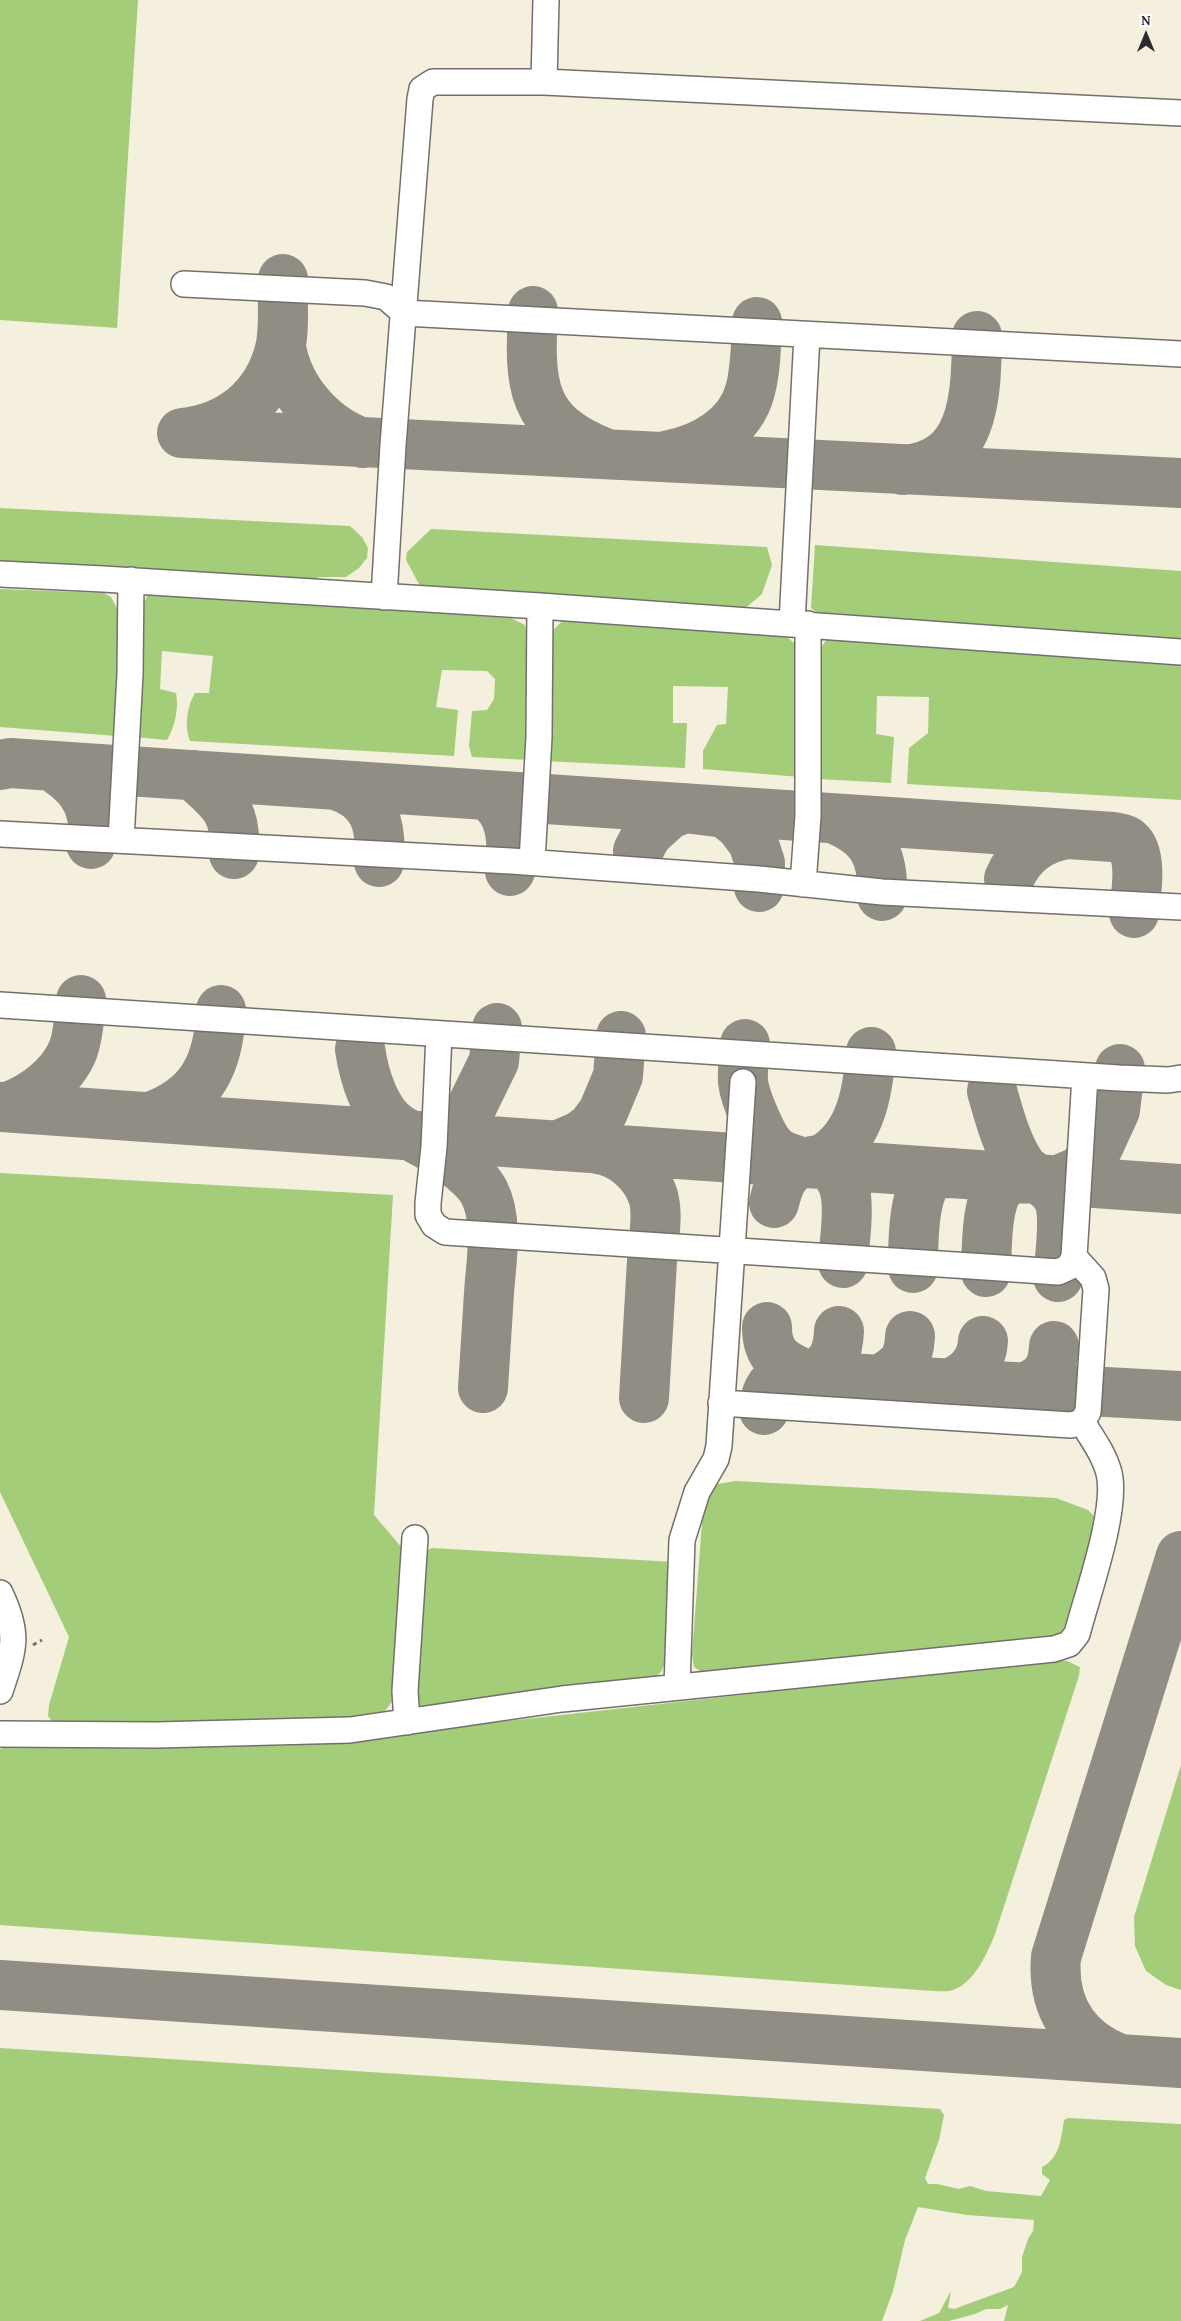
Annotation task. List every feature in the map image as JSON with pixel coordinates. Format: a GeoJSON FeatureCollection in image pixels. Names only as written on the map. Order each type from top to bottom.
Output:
{"type":"FeatureCollection","features":[{"type":"Feature","properties":{"kind":"lane"},"geometry":{"type":"LineString","coordinates":[[544,82],[546,0]]}},
{"type":"Feature","properties":{"kind":"lane"},"geometry":{"type":"LineString","coordinates":[[384,597],[393,445],[422,89],[433,82],[544,82],[1181,113]]}},
{"type":"Feature","properties":{"kind":"lane"},"geometry":{"type":"LineString","coordinates":[[184,284],[364,293],[386,297],[404,313],[1181,354]]}},
{"type":"Feature","properties":{"kind":"lane"},"geometry":{"type":"LineString","coordinates":[[803,884],[808,816],[800,624],[807,334]]}},
{"type":"Feature","properties":{"kind":"lane"},"geometry":{"type":"LineString","coordinates":[[0,574],[131,580],[540,606],[1181,652]]}},
{"type":"Feature","properties":{"kind":"lane"},"geometry":{"type":"LineString","coordinates":[[121,840],[130,674],[131,580]]}},
{"type":"Feature","properties":{"kind":"lane"},"geometry":{"type":"LineString","coordinates":[[532,862],[539,737],[540,606]]}},
{"type":"Feature","properties":{"kind":"lane"},"geometry":{"type":"LineString","coordinates":[[0,834],[532,862],[882,892],[1181,907]]}},
{"type":"Feature","properties":{"kind":"lane"},"geometry":{"type":"LineString","coordinates":[[0,1005],[1085,1076],[1168,1080],[1181,1078]]}},
{"type":"Feature","properties":{"kind":"lane"},"geometry":{"type":"LineString","coordinates":[[439,1034],[434,1147],[428,1215],[434,1225],[445,1232],[1058,1272],[1069,1267],[1074,1257],[1085,1076]]}},
{"type":"Feature","properties":{"kind":"lane"},"geometry":{"type":"LineString","coordinates":[[677,1686],[682,1540],[696,1492],[716,1459],[719,1446],[743,1082]]}},
{"type":"Feature","properties":{"kind":"lane"},"geometry":{"type":"LineString","coordinates":[[1074,1257],[1093,1278],[1096,1289],[1088,1412],[1082,1422]]}},
{"type":"Feature","properties":{"kind":"lane"},"geometry":{"type":"LineString","coordinates":[[721,1403],[1064,1424],[1082,1422]]}},
{"type":"Feature","properties":{"kind":"lane"},"geometry":{"type":"LineString","coordinates":[[0,1734],[156,1735],[328,1732],[562,1699],[677,1686],[859,1670],[1054,1648],[1068,1644],[1077,1634],[1111,1506],[1109,1474],[1100,1452],[1082,1422]]}},
{"type":"Feature","properties":{"kind":"lane"},"geometry":{"type":"LineString","coordinates":[[407,1722],[405,1691],[415,1538]]}},
{"type":"Feature","properties":{"kind":"lane"},"geometry":{"type":"LineString","coordinates":[[0,1593],[11,1617],[13,1639],[11,1658],[0,1692]]}},
{"type":"Feature","properties":{"kind":"green space"},"geometry":{"type":"Polygon","coordinates":[[[0,0],[138,0],[117,328],[0,320],[0,0]]]}},
{"type":"Feature","properties":{"kind":"green space"},"geometry":{"type":"Polygon","coordinates":[[[0,508],[350,526],[362,537],[368,548],[367,558],[359,568],[346,577],[319,577],[305,586],[0,569],[0,508]]]}},
{"type":"Feature","properties":{"kind":"green space"},"geometry":{"type":"Polygon","coordinates":[[[431,529],[767,547],[772,565],[762,594],[742,611],[429,590],[419,584],[406,560],[407,552],[431,529]]]}},
{"type":"Feature","properties":{"kind":"green space"},"geometry":{"type":"Polygon","coordinates":[[[815,545],[1181,571],[1181,640],[820,615],[811,608],[815,545]]]}},
{"type":"Feature","properties":{"kind":"green space"},"geometry":{"type":"Polygon","coordinates":[[[0,589],[104,593],[111,597],[120,614],[117,736],[0,727],[0,589]]]}},
{"type":"Feature","properties":{"kind":"green space"},"geometry":{"type":"Polygon","coordinates":[[[148,594],[511,618],[525,625],[528,640],[529,760],[472,757],[469,746],[472,711],[487,710],[494,699],[495,679],[487,671],[442,670],[436,707],[458,710],[454,756],[190,741],[187,729],[188,710],[195,693],[209,693],[213,656],[162,651],[160,689],[176,693],[177,711],[174,723],[167,740],[135,737],[140,612],[148,594]]]}},
{"type":"Feature","properties":{"kind":"green space"},"geometry":{"type":"Polygon","coordinates":[[[562,621],[785,635],[794,643],[799,651],[800,777],[703,769],[703,751],[717,725],[726,724],[728,687],[673,686],[673,723],[687,723],[685,768],[545,761],[546,638],[562,621]]]}},
{"type":"Feature","properties":{"kind":"green space"},"geometry":{"type":"Polygon","coordinates":[[[827,639],[1181,663],[1181,800],[907,784],[909,748],[928,733],[929,697],[877,696],[876,734],[894,737],[891,783],[819,779],[817,653],[827,639]]]}},
{"type":"Feature","properties":{"kind":"green space"},"geometry":{"type":"Polygon","coordinates":[[[0,1173],[393,1195],[374,1515],[403,1549],[395,1695],[383,1712],[364,1720],[56,1727],[48,1716],[49,1705],[69,1637],[0,1492],[0,1173]]]}},
{"type":"Feature","properties":{"kind":"green space"},"geometry":{"type":"Polygon","coordinates":[[[735,1481],[1056,1498],[1088,1510],[1096,1518],[1095,1530],[1066,1626],[1061,1632],[1050,1638],[709,1672],[700,1671],[694,1667],[692,1654],[703,1510],[706,1493],[718,1484],[735,1481]]]}},
{"type":"Feature","properties":{"kind":"green space"},"geometry":{"type":"Polygon","coordinates":[[[432,1548],[674,1562],[666,1661],[661,1672],[653,1680],[427,1710],[415,1698],[424,1552],[432,1548]]]}},
{"type":"Feature","properties":{"kind":"green space"},"geometry":{"type":"Polygon","coordinates":[[[1055,1660],[1067,1661],[1080,1667],[1079,1676],[994,1937],[973,1975],[951,1991],[0,1925],[0,1749],[6,1747],[65,1745],[283,1746],[1055,1660]]]}},
{"type":"Feature","properties":{"kind":"green space"},"geometry":{"type":"Polygon","coordinates":[[[1181,1765],[1181,1990],[1166,1985],[1146,1971],[1135,1946],[1134,1917],[1181,1765]]]}},
{"type":"Feature","properties":{"kind":"green space"},"geometry":{"type":"Polygon","coordinates":[[[0,2048],[940,2109],[944,2115],[939,2140],[925,2178],[928,2184],[959,2189],[970,2186],[986,2191],[1041,2196],[1050,2180],[1042,2174],[1042,2167],[1053,2158],[1059,2147],[1064,2120],[1068,2118],[1181,2124],[1181,2321],[1004,2321],[1008,2305],[1000,2309],[986,2309],[949,2321],[920,2321],[939,2313],[951,2291],[948,2308],[954,2309],[1014,2287],[1022,2272],[1022,2257],[1033,2231],[1034,2220],[967,2215],[918,2207],[905,2240],[893,2291],[882,2321],[0,2321],[0,2048]]]}},
{"type":"Feature","properties":{"kind":"taxiway"},"geometry":{"type":"LineString","coordinates":[[283,279],[282,341],[267,382],[257,396],[231,417],[216,425],[182,433],[1181,483]]}},
{"type":"Feature","properties":{"kind":"taxiway"},"geometry":{"type":"LineString","coordinates":[[533,311],[532,360],[534,381],[540,399],[549,416],[562,430],[582,443],[607,454]]}},
{"type":"Feature","properties":{"kind":"taxiway"},"geometry":{"type":"LineString","coordinates":[[669,455],[695,448],[707,442],[729,426],[738,416],[745,404],[752,383],[757,322]]}},
{"type":"Feature","properties":{"kind":"taxiway"},"geometry":{"type":"LineString","coordinates":[[903,470],[927,465],[946,455],[959,440],[973,401],[977,336]]}},
{"type":"Feature","properties":{"kind":"taxiway"},"geometry":{"type":"LineString","coordinates":[[281,347],[291,378],[309,406],[334,428],[348,437],[363,443]]}},
{"type":"Feature","properties":{"kind":"taxiway"},"geometry":{"type":"LineString","coordinates":[[0,765],[10,763],[1113,837],[1128,842],[1136,856],[1137,876],[1134,913]]}},
{"type":"Feature","properties":{"kind":"taxiway"},"geometry":{"type":"LineString","coordinates":[[52,766],[72,781],[83,793],[93,820],[91,844]]}},
{"type":"Feature","properties":{"kind":"taxiway"},"geometry":{"type":"LineString","coordinates":[[193,775],[226,808],[233,827],[234,854]]}},
{"type":"Feature","properties":{"kind":"taxiway"},"geometry":{"type":"LineString","coordinates":[[336,785],[349,790],[368,805],[377,825],[380,849],[379,862]]}},
{"type":"Feature","properties":{"kind":"taxiway"},"geometry":{"type":"LineString","coordinates":[[474,794],[489,797],[503,812],[510,831],[510,871]]}},
{"type":"Feature","properties":{"kind":"taxiway"},"geometry":{"type":"LineString","coordinates":[[638,851],[647,834],[669,814],[685,808],[725,813],[740,825],[753,842],[760,863],[759,887]]}},
{"type":"Feature","properties":{"kind":"taxiway"},"geometry":{"type":"LineString","coordinates":[[832,818],[857,831],[872,847],[881,868],[882,896]]}},
{"type":"Feature","properties":{"kind":"taxiway"},"geometry":{"type":"LineString","coordinates":[[1009,879],[1019,862],[1032,849],[1048,839],[1067,834]]}},
{"type":"Feature","properties":{"kind":"taxiway"},"geometry":{"type":"LineString","coordinates":[[8,1107],[37,1092],[62,1069],[75,1044],[81,1000]]}},
{"type":"Feature","properties":{"kind":"taxiway"},"geometry":{"type":"LineString","coordinates":[[150,1117],[183,1100],[205,1076],[217,1046],[221,1010]]}},
{"type":"Feature","properties":{"kind":"taxiway"},"geometry":{"type":"LineString","coordinates":[[434,1137],[451,1130],[461,1122],[472,1106],[494,1061],[497,1028]]}},
{"type":"Feature","properties":{"kind":"taxiway"},"geometry":{"type":"LineString","coordinates":[[557,1146],[580,1136],[592,1127],[603,1112],[618,1076],[621,1036]]}},
{"type":"Feature","properties":{"kind":"taxiway"},"geometry":{"type":"LineString","coordinates":[[745,1044],[743,1082],[759,1128],[776,1152],[787,1158],[804,1163]]}},
{"type":"Feature","properties":{"kind":"taxiway"},"geometry":{"type":"LineString","coordinates":[[360,1049],[364,1071],[372,1094],[383,1114],[399,1129],[454,1161],[474,1178],[489,1203],[493,1242],[483,1388]]}},
{"type":"Feature","properties":{"kind":"taxiway"},"geometry":{"type":"LineString","coordinates":[[774,1203],[780,1184],[791,1169],[797,1165],[826,1157],[849,1134],[856,1122],[865,1095],[871,1052]]}},
{"type":"Feature","properties":{"kind":"taxiway"},"geometry":{"type":"LineString","coordinates":[[1059,1180],[1080,1171],[1091,1159],[1099,1145],[1115,1110],[1120,1069]]}},
{"type":"Feature","properties":{"kind":"taxiway"},"geometry":{"type":"LineString","coordinates":[[992,1091],[1000,1119],[1015,1156],[1030,1174],[1052,1190],[1060,1203],[1062,1229],[1058,1277]]}},
{"type":"Feature","properties":{"kind":"taxiway"},"geometry":{"type":"LineString","coordinates":[[0,1107],[1181,1189]]}},
{"type":"Feature","properties":{"kind":"taxiway"},"geometry":{"type":"LineString","coordinates":[[597,1149],[615,1154],[638,1171],[649,1187],[655,1203],[644,1398]]}},
{"type":"Feature","properties":{"kind":"taxiway"},"geometry":{"type":"LineString","coordinates":[[823,1164],[834,1171],[841,1180],[845,1193],[847,1222],[843,1263]]}},
{"type":"Feature","properties":{"kind":"taxiway"},"geometry":{"type":"LineString","coordinates":[[913,1268],[915,1222],[919,1197],[923,1187],[934,1176],[954,1173]]}},
{"type":"Feature","properties":{"kind":"taxiway"},"geometry":{"type":"LineString","coordinates":[[986,1272],[987,1236],[991,1208],[995,1196],[1000,1187],[1007,1181],[1027,1178]]}},
{"type":"Feature","properties":{"kind":"taxiway"},"geometry":{"type":"LineString","coordinates":[[767,1327],[770,1345],[777,1358],[789,1367],[806,1375]]}},
{"type":"Feature","properties":{"kind":"taxiway"},"geometry":{"type":"LineString","coordinates":[[833,1392],[827,1382],[815,1375],[833,1357],[836,1351],[839,1331]]}},
{"type":"Feature","properties":{"kind":"taxiway"},"geometry":{"type":"LineString","coordinates":[[881,1379],[894,1371],[903,1362],[908,1351],[910,1336]]}},
{"type":"Feature","properties":{"kind":"taxiway"},"geometry":{"type":"LineString","coordinates":[[950,1383],[974,1367],[980,1355],[983,1341]]}},
{"type":"Feature","properties":{"kind":"taxiway"},"geometry":{"type":"LineString","coordinates":[[1042,1400],[1026,1387],[1039,1380],[1047,1372],[1052,1361],[1054,1346]]}},
{"type":"Feature","properties":{"kind":"taxiway"},"geometry":{"type":"LineString","coordinates":[[764,1410],[770,1387],[778,1380],[790,1375],[1181,1396]]}},
{"type":"Feature","properties":{"kind":"taxiway"},"geometry":{"type":"LineString","coordinates":[[1117,2058],[1088,2041],[1077,2031],[1068,2018],[1058,1990],[1056,1957],[1181,1556]]}},
{"type":"Feature","properties":{"kind":"taxiway"},"geometry":{"type":"LineString","coordinates":[[0,1985],[1181,2063]]}}]}
